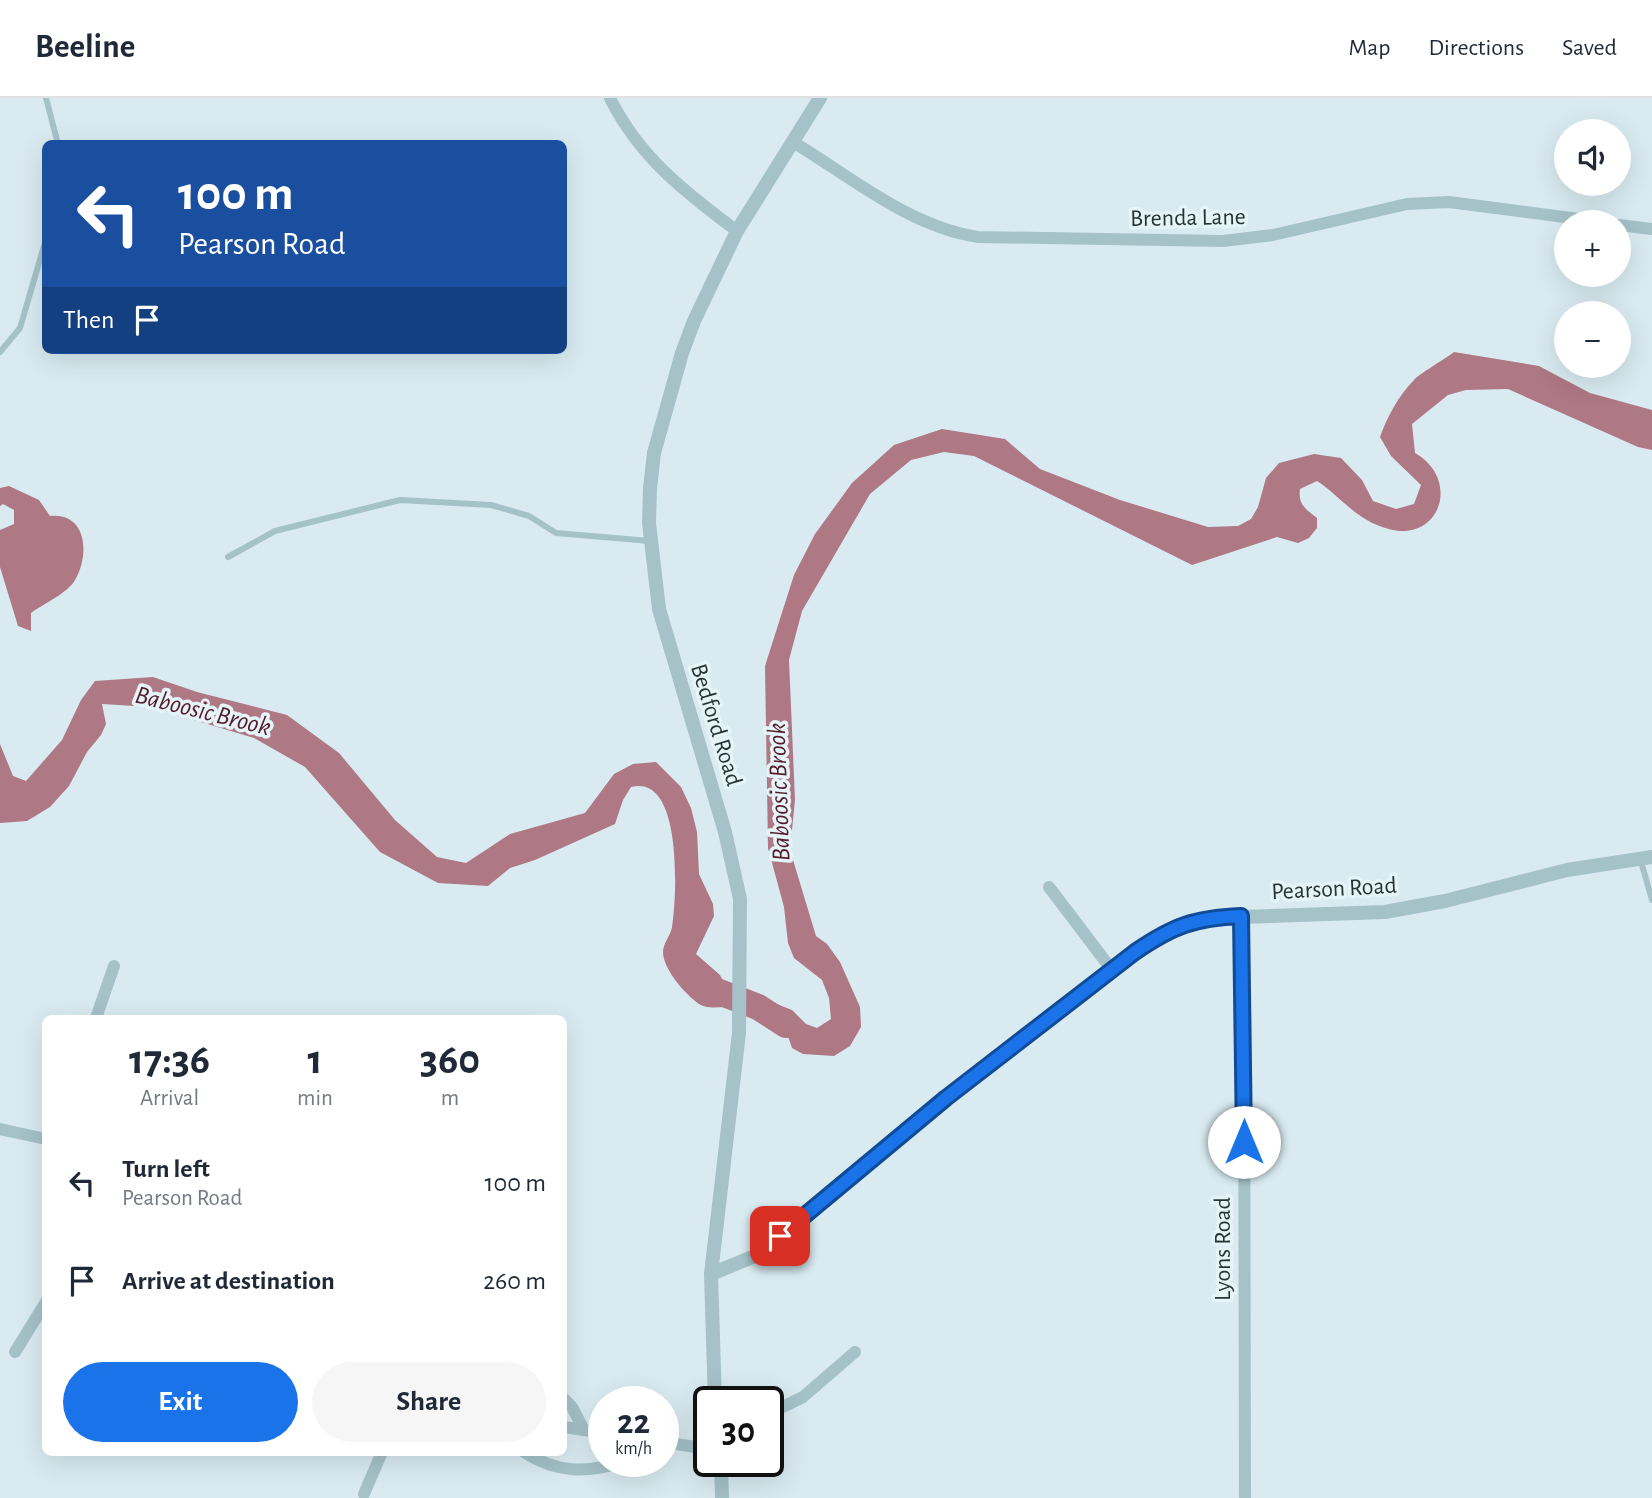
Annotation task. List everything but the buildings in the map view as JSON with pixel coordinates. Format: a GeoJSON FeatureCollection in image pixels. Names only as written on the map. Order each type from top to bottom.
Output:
{"type":"FeatureCollection","features":[{"type":"Feature","properties":{"kind":"street"},"geometry":{"type":"LineString","coordinates":[[610,98],[631,138],[654,164],[737,231]]}},
{"type":"Feature","properties":{"kind":"street","name":"Bedford Road"},"geometry":{"type":"LineString","coordinates":[[714,1386],[711,1274],[739,1033],[742,970],[740,899],[734,864],[659,609],[650,541],[650,488],[654,453],[682,353],[737,231],[820,98]]}},
{"type":"Feature","properties":{"kind":"street","name":"Brenda Lane"},"geometry":{"type":"LineString","coordinates":[[793,142],[920,219],[949,232],[978,237],[1223,242],[1273,235],[1407,204],[1449,202],[1554,216]]}},
{"type":"Feature","properties":{"kind":"street"},"geometry":{"type":"LineString","coordinates":[[1631,226],[1652,229]]}},
{"type":"Feature","properties":{"kind":"street","name":"Pearson Road"},"geometry":{"type":"LineString","coordinates":[[711,1274],[755,1256],[946,1098],[1112,970],[1179,925],[1241,916],[1385,912],[1445,901],[1567,870],[1646,858]]}},
{"type":"Feature","properties":{"kind":"street"},"geometry":{"type":"LineString","coordinates":[[1049,887],[1112,970]]}},
{"type":"Feature","properties":{"kind":"street","name":"Lyons Road"},"geometry":{"type":"LineString","coordinates":[[1241,916],[1244,986],[1245,1498]]}},
{"type":"Feature","properties":{"kind":"street"},"geometry":{"type":"LineString","coordinates":[[97,1015],[114,967]]}},
{"type":"Feature","properties":{"kind":"street"},"geometry":{"type":"LineString","coordinates":[[0,1129],[42,1138]]}},
{"type":"Feature","properties":{"kind":"street"},"geometry":{"type":"LineString","coordinates":[[15,1352],[42,1308]]}},
{"type":"Feature","properties":{"kind":"street"},"geometry":{"type":"LineString","coordinates":[[784,1406],[803,1397],[855,1352]]}},
{"type":"Feature","properties":{"kind":"street"},"geometry":{"type":"LineString","coordinates":[[567,1402],[584,1430]]}},
{"type":"Feature","properties":{"kind":"street"},"geometry":{"type":"LineString","coordinates":[[567,1427],[588,1431]]}},
{"type":"Feature","properties":{"kind":"street"},"geometry":{"type":"LineString","coordinates":[[364,1494],[380,1456]]}},
{"type":"Feature","properties":{"kind":"street"},"geometry":{"type":"LineString","coordinates":[[531,1456],[550,1466],[577,1471],[588,1469]]}},
{"type":"Feature","properties":{"kind":"street"},"geometry":{"type":"LineString","coordinates":[[721,1477],[722,1498]]}},
{"type":"Feature","properties":{"kind":"lane"},"geometry":{"type":"LineString","coordinates":[[46,98],[57,140]]}},
{"type":"Feature","properties":{"kind":"lane"},"geometry":{"type":"LineString","coordinates":[[0,352],[20,328],[42,253]]}},
{"type":"Feature","properties":{"kind":"lane"},"geometry":{"type":"LineString","coordinates":[[228,557],[275,531],[400,500],[491,505],[529,516],[556,533],[650,541]]}},
{"type":"Feature","properties":{"kind":"lane"},"geometry":{"type":"LineString","coordinates":[[1646,858],[1652,900]]}},
{"type":"Feature","properties":{"kind":"water"},"geometry":{"type":"Polygon","coordinates":[[[1454,352],[1539,366],[1554,374],[1554,378],[1562,378],[1590,393],[1652,410],[1652,450],[1638,447],[1508,389],[1466,390],[1448,395],[1412,424],[1415,453],[1429,465],[1438,478],[1441,493],[1432,518],[1421,527],[1406,531],[1377,525],[1358,515],[1317,481],[1300,489],[1303,506],[1317,518],[1317,528],[1309,538],[1298,543],[1277,537],[1192,565],[974,456],[944,452],[911,460],[870,494],[802,611],[789,660],[795,800],[790,850],[816,936],[827,944],[840,962],[860,1007],[861,1027],[850,1046],[834,1056],[803,1054],[792,1048],[788,1036],[764,1022],[758,1007],[764,999],[792,1010],[806,1024],[817,1028],[831,1019],[829,998],[822,980],[794,958],[788,943],[784,907],[768,848],[765,666],[794,575],[815,534],[852,483],[894,445],[942,429],[1005,439],[1040,469],[1120,500],[1208,527],[1238,526],[1251,519],[1258,507],[1266,478],[1279,463],[1314,454],[1341,458],[1362,480],[1373,501],[1396,509],[1414,504],[1421,485],[1391,456],[1380,437],[1394,407],[1421,374],[1454,352]]]}},
{"type":"Feature","properties":{"kind":"water"},"geometry":{"type":"Polygon","coordinates":[[[9,486],[39,500],[50,516],[72,521],[82,537],[83,559],[75,580],[61,594],[31,613],[31,631],[18,626],[0,567],[0,530],[14,524],[14,510],[3,504],[0,506],[0,488],[9,486]]]}},
{"type":"Feature","properties":{"kind":"water"},"geometry":{"type":"Polygon","coordinates":[[[153,677],[197,692],[287,715],[339,753],[395,820],[437,857],[466,863],[510,834],[585,813],[614,774],[633,764],[656,762],[681,787],[691,808],[697,832],[699,874],[713,904],[714,916],[696,954],[720,975],[730,994],[725,1007],[699,1004],[676,981],[664,959],[663,949],[671,930],[674,912],[673,840],[668,817],[660,799],[648,788],[631,787],[623,800],[615,824],[535,860],[510,868],[488,886],[438,883],[380,852],[305,767],[254,738],[151,707],[102,704],[106,724],[69,786],[50,807],[27,821],[0,823],[0,744],[13,776],[26,781],[62,740],[81,700],[95,681],[153,677]]]}},
{"type":"Feature","properties":{"kind":"waterway","name":"Baboosic Brook"},"geometry":{"type":"LineString","coordinates":[[714,990],[758,1007],[786,1025]]}},
{"type":"Feature","properties":{"kind":"route"},"geometry":{"type":"LineString","coordinates":[[780,1236],[946,1098],[1135,952],[1179,925],[1194,920],[1241,916],[1244,1142]]}}]}
